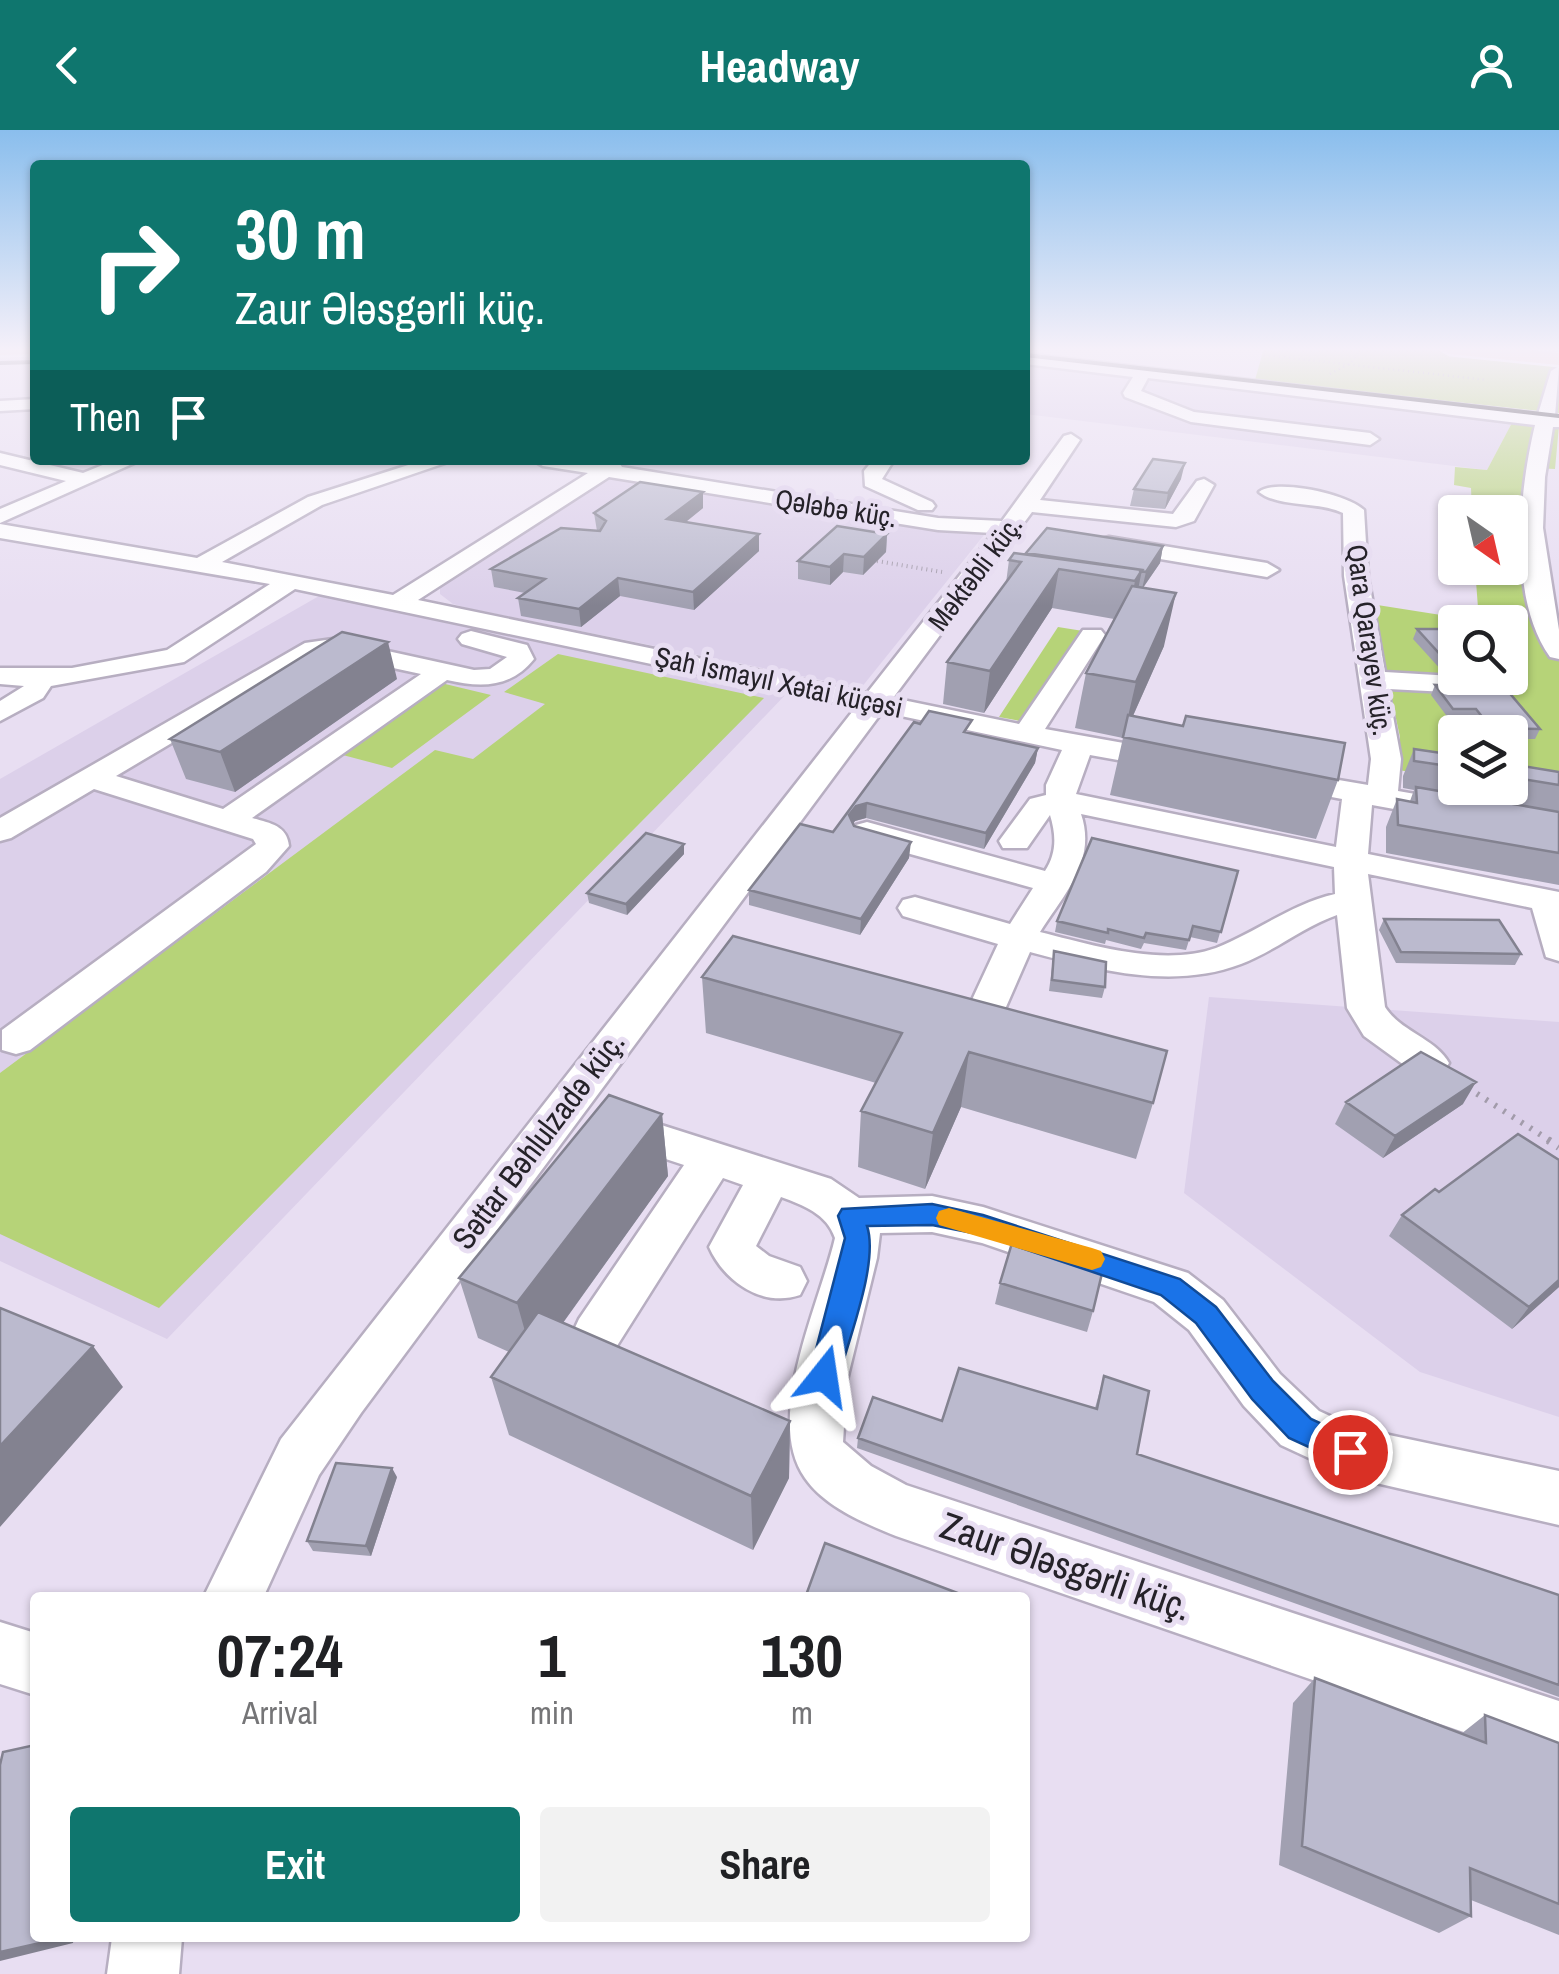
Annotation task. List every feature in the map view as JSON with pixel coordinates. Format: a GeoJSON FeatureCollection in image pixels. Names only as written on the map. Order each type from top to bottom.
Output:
{"type":"FeatureCollection","features":[{"type":"Feature","properties":{"kind":"street"},"geometry":{"type":"LineString","coordinates":[[1332,434],[1370,439]]}},
{"type":"Feature","properties":{"kind":"street"},"geometry":{"type":"LineString","coordinates":[[1545,434],[1533,468],[1530,532],[1542,625],[1559,651]]}},
{"type":"Feature","properties":{"kind":"street"},"geometry":{"type":"LineString","coordinates":[[1026,505],[1070,440]]}},
{"type":"Feature","properties":{"kind":"street"},"geometry":{"type":"LineString","coordinates":[[0,459],[86,480]]}},
{"type":"Feature","properties":{"kind":"street"},"geometry":{"type":"LineString","coordinates":[[0,517],[120,465]]}},
{"type":"Feature","properties":{"kind":"street"},"geometry":{"type":"LineString","coordinates":[[372,465],[401,473]]}},
{"type":"Feature","properties":{"kind":"street"},"geometry":{"type":"LineString","coordinates":[[201,564],[302,506],[427,465]]}},
{"type":"Feature","properties":{"kind":"street"},"geometry":{"type":"LineString","coordinates":[[879,465],[864,482],[931,508],[1021,529]]}},
{"type":"Feature","properties":{"kind":"street"},"geometry":{"type":"LineString","coordinates":[[399,602],[613,466]]}},
{"type":"Feature","properties":{"kind":"street","name":"Qələbə küç."},"geometry":{"type":"LineString","coordinates":[[613,466],[938,524],[1021,529]]}},
{"type":"Feature","properties":{"kind":"street","name":"Məktəbli küç."},"geometry":{"type":"LineString","coordinates":[[874,701],[978,584],[1021,529],[1026,505],[1181,520],[1204,485]]}},
{"type":"Feature","properties":{"kind":"street"},"geometry":{"type":"LineString","coordinates":[[1108,515],[1123,490]]}},
{"type":"Feature","properties":{"kind":"street","name":"Qara Qarayev küç."},"geometry":{"type":"LineString","coordinates":[[1269,492],[1330,499],[1353,510],[1356,576],[1386,758],[1370,795],[1351,862],[1352,902],[1366,1008],[1378,1027],[1429,1063]]}},
{"type":"Feature","properties":{"kind":"street"},"geometry":{"type":"LineString","coordinates":[[518,526],[556,533]]}},
{"type":"Feature","properties":{"kind":"street","name":"Şah İsmayıl Xətai küçəsi"},"geometry":{"type":"LineString","coordinates":[[0,532],[291,581],[1027,734],[1210,767]]}},
{"type":"Feature","properties":{"kind":"street"},"geometry":{"type":"LineString","coordinates":[[1086,540],[1266,570]]}},
{"type":"Feature","properties":{"kind":"street"},"geometry":{"type":"LineString","coordinates":[[1163,584],[1181,556]]}},
{"type":"Feature","properties":{"kind":"street"},"geometry":{"type":"LineString","coordinates":[[0,676],[42,679],[78,666],[176,656],[291,581]]}},
{"type":"Feature","properties":{"kind":"street"},"geometry":{"type":"LineString","coordinates":[[439,633],[464,616]]}},
{"type":"Feature","properties":{"kind":"street"},"geometry":{"type":"LineString","coordinates":[[0,832],[314,648],[333,647],[489,678],[506,672],[522,655],[508,648],[369,618]]}},
{"type":"Feature","properties":{"kind":"street"},"geometry":{"type":"LineString","coordinates":[[1027,734],[1092,636]]}},
{"type":"Feature","properties":{"kind":"street"},"geometry":{"type":"LineString","coordinates":[[228,820],[443,671]]}},
{"type":"Feature","properties":{"kind":"street"},"geometry":{"type":"LineString","coordinates":[[0,714],[33,692],[42,679]]}},
{"type":"Feature","properties":{"kind":"street"},"geometry":{"type":"LineString","coordinates":[[1376,680],[1438,683]]}},
{"type":"Feature","properties":{"kind":"street","name":"Səttar Bəhlulzadə küç."},"geometry":{"type":"LineString","coordinates":[[235,1592],[300,1457],[874,701]]}},
{"type":"Feature","properties":{"kind":"street"},"geometry":{"type":"LineString","coordinates":[[977,1030],[1020,937],[1056,884],[1072,846],[1061,785],[1080,744]]}},
{"type":"Feature","properties":{"kind":"street"},"geometry":{"type":"LineString","coordinates":[[1247,774],[1559,829]]}},
{"type":"Feature","properties":{"kind":"street"},"geometry":{"type":"LineString","coordinates":[[16,1040],[267,855],[273,846],[272,837],[228,820],[91,778]]}},
{"type":"Feature","properties":{"kind":"street"},"geometry":{"type":"LineString","coordinates":[[1015,841],[1041,806],[1061,800],[1554,902],[1559,950]]}},
{"type":"Feature","properties":{"kind":"street"},"geometry":{"type":"LineString","coordinates":[[867,832],[1056,884]]}},
{"type":"Feature","properties":{"kind":"street"},"geometry":{"type":"LineString","coordinates":[[915,908],[1020,937],[1152,966],[1218,960],[1309,911],[1352,902]]}},
{"type":"Feature","properties":{"kind":"street"},"geometry":{"type":"LineString","coordinates":[[562,1109],[815,1191],[842,1206],[851,1216],[932,1214],[983,1225],[1171,1287],[1206,1315],[1262,1390],[1300,1428],[1350,1452],[1559,1498]]}},
{"type":"Feature","properties":{"kind":"street"},"geometry":{"type":"LineString","coordinates":[[598,1334],[713,1158]]}},
{"type":"Feature","properties":{"kind":"street"},"geometry":{"type":"LineString","coordinates":[[770,1176],[732,1247],[736,1259],[746,1268],[783,1281]]}},
{"type":"Feature","properties":{"kind":"street","name":"Zaur Ələsgərli küç."},"geometry":{"type":"LineString","coordinates":[[851,1216],[858,1238],[853,1272],[814,1411],[816,1447],[833,1471],[896,1509],[1559,1733]]}},
{"type":"Feature","properties":{"kind":"street"},"geometry":{"type":"LineString","coordinates":[[0,1654],[30,1663]]}},
{"type":"Feature","properties":{"kind":"street"},"geometry":{"type":"LineString","coordinates":[[143,1974],[147,1942]]}},
{"type":"Feature","properties":{"kind":"path"},"geometry":{"type":"LineString","coordinates":[[877,561],[978,584]]}},
{"type":"Feature","properties":{"kind":"path"},"geometry":{"type":"LineString","coordinates":[[1429,1063],[1559,1147]]}},
{"type":"Feature","properties":{"kind":"shaded area"},"geometry":{"type":"Polygon","coordinates":[[[1190,434],[1506,434],[1487,470],[1190,434]]]}},
{"type":"Feature","properties":{"kind":"shaded area"},"geometry":{"type":"Polygon","coordinates":[[[608,476],[984,535],[861,688],[467,608],[440,594],[440,587],[450,579],[608,476]]]}},
{"type":"Feature","properties":{"kind":"shaded area"},"geometry":{"type":"Polygon","coordinates":[[[319,596],[789,691],[167,1339],[0,1261],[0,779],[319,596]]]}},
{"type":"Feature","properties":{"kind":"shaded area"},"geometry":{"type":"Polygon","coordinates":[[[1209,997],[1559,1022],[1559,1417],[1420,1372],[1184,1193],[1209,997]]]}},
{"type":"Feature","properties":{"kind":"green space"},"geometry":{"type":"Polygon","coordinates":[[[1506,434],[1558,434],[1555,469],[1534,468],[1559,651],[1559,796],[1528,791],[1528,715],[1438,715],[1438,776],[1398,770],[1400,737],[1371,604],[1438,615],[1438,695],[1528,695],[1528,605],[1478,605],[1476,585],[1528,585],[1528,495],[1471,495],[1471,488],[1454,485],[1455,467],[1487,470],[1506,434]]]}},
{"type":"Feature","properties":{"kind":"green space"},"geometry":{"type":"Polygon","coordinates":[[[1058,627],[1083,631],[1026,722],[999,717],[1058,627]]]}},
{"type":"Feature","properties":{"kind":"green space"},"geometry":{"type":"Polygon","coordinates":[[[558,654],[764,698],[159,1308],[0,1234],[0,1073],[435,750],[473,759],[545,704],[504,692],[558,654]]]}},
{"type":"Feature","properties":{"kind":"green space"},"geometry":{"type":"Polygon","coordinates":[[[441,683],[491,695],[392,768],[339,754],[441,683]]]}},
{"type":"Feature","properties":{"kind":"building"},"geometry":{"type":"Polygon","coordinates":[[[1153,459],[1185,463],[1168,493],[1134,489],[1153,459]]]}},
{"type":"Feature","properties":{"kind":"building"},"geometry":{"type":"Polygon","coordinates":[[[640,482],[703,492],[667,519],[759,534],[693,592],[618,578],[579,609],[518,598],[545,579],[491,569],[561,528],[600,531],[606,521],[594,513],[640,482]]]}},
{"type":"Feature","properties":{"kind":"building"},"geometry":{"type":"Polygon","coordinates":[[[837,526],[887,534],[864,557],[844,554],[830,567],[798,561],[837,526]]]}},
{"type":"Feature","properties":{"kind":"building"},"geometry":{"type":"Polygon","coordinates":[[[1047,528],[1163,546],[1146,572],[1026,553],[1047,528]]]}},
{"type":"Feature","properties":{"kind":"building"},"geometry":{"type":"Polygon","coordinates":[[[1014,553],[1142,570],[1135,581],[1059,569],[990,671],[947,662],[1021,562],[1009,560],[1014,553]]]}},
{"type":"Feature","properties":{"kind":"building"},"geometry":{"type":"Polygon","coordinates":[[[1132,586],[1176,593],[1136,682],[1086,673],[1132,586]]]}},
{"type":"Feature","properties":{"kind":"building"},"geometry":{"type":"Polygon","coordinates":[[[1417,629],[1438,629],[1438,652],[1417,629]]]}},
{"type":"Feature","properties":{"kind":"building"},"geometry":{"type":"Polygon","coordinates":[[[342,632],[388,642],[220,752],[170,739],[342,632]]]}},
{"type":"Feature","properties":{"kind":"building"},"geometry":{"type":"Polygon","coordinates":[[[1442,695],[1511,695],[1540,729],[1528,729],[1528,715],[1481,715],[1476,709],[1453,709],[1442,695]]]}},
{"type":"Feature","properties":{"kind":"building"},"geometry":{"type":"Polygon","coordinates":[[[929,711],[972,720],[964,732],[1038,748],[986,833],[867,803],[856,806],[849,815],[854,826],[911,842],[861,919],[749,890],[800,824],[833,832],[914,722],[920,724],[929,711]]]}},
{"type":"Feature","properties":{"kind":"building"},"geometry":{"type":"Polygon","coordinates":[[[1128,715],[1183,726],[1186,716],[1345,743],[1338,780],[1123,737],[1128,715]]]}},
{"type":"Feature","properties":{"kind":"building"},"geometry":{"type":"Polygon","coordinates":[[[1414,749],[1438,753],[1438,765],[1414,761],[1414,749]]]}},
{"type":"Feature","properties":{"kind":"building"},"geometry":{"type":"Polygon","coordinates":[[[1528,767],[1559,772],[1559,785],[1528,780],[1528,767]]]}},
{"type":"Feature","properties":{"kind":"building"},"geometry":{"type":"Polygon","coordinates":[[[1416,787],[1438,791],[1438,805],[1519,805],[1559,812],[1559,853],[1398,825],[1397,799],[1417,803],[1416,787]]]}},
{"type":"Feature","properties":{"kind":"building"},"geometry":{"type":"Polygon","coordinates":[[[646,833],[684,844],[626,904],[587,893],[646,833]]]}},
{"type":"Feature","properties":{"kind":"building"},"geometry":{"type":"Polygon","coordinates":[[[1092,838],[1238,871],[1221,932],[1193,926],[1189,940],[1146,933],[1144,938],[1057,921],[1092,838]]]}},
{"type":"Feature","properties":{"kind":"building"},"geometry":{"type":"Polygon","coordinates":[[[1384,919],[1499,920],[1521,954],[1401,952],[1384,919]]]}},
{"type":"Feature","properties":{"kind":"building"},"geometry":{"type":"Polygon","coordinates":[[[733,936],[1167,1051],[1153,1103],[969,1052],[933,1133],[861,1111],[902,1033],[702,977],[733,936]]]}},
{"type":"Feature","properties":{"kind":"building"},"geometry":{"type":"Polygon","coordinates":[[[1054,951],[1106,962],[1105,987],[1052,980],[1054,951]]]}},
{"type":"Feature","properties":{"kind":"building"},"geometry":{"type":"Polygon","coordinates":[[[1421,1052],[1476,1082],[1395,1136],[1346,1102],[1421,1052]]]}},
{"type":"Feature","properties":{"kind":"building"},"geometry":{"type":"Polygon","coordinates":[[[609,1095],[662,1114],[517,1303],[459,1278],[609,1095]]]}},
{"type":"Feature","properties":{"kind":"building"},"geometry":{"type":"Polygon","coordinates":[[[1518,1134],[1559,1160],[1559,1280],[1529,1307],[1402,1215],[1518,1134]]]}},
{"type":"Feature","properties":{"kind":"building"},"geometry":{"type":"Polygon","coordinates":[[[1012,1243],[1103,1269],[1093,1311],[1000,1283],[1012,1243]]]}},
{"type":"Feature","properties":{"kind":"building"},"geometry":{"type":"Polygon","coordinates":[[[0,1308],[93,1346],[0,1446],[0,1308]]]}},
{"type":"Feature","properties":{"kind":"building"},"geometry":{"type":"Polygon","coordinates":[[[538,1312],[790,1421],[751,1496],[491,1377],[538,1312]]]}},
{"type":"Feature","properties":{"kind":"building"},"geometry":{"type":"Polygon","coordinates":[[[959,1368],[1097,1409],[1104,1376],[1149,1391],[1137,1454],[1559,1595],[1559,1685],[858,1438],[873,1397],[942,1421],[959,1368]]]}},
{"type":"Feature","properties":{"kind":"building"},"geometry":{"type":"Polygon","coordinates":[[[336,1463],[392,1468],[366,1546],[307,1541],[336,1463]]]}},
{"type":"Feature","properties":{"kind":"building"},"geometry":{"type":"Polygon","coordinates":[[[825,1543],[955,1592],[807,1592],[825,1543]]]}},
{"type":"Feature","properties":{"kind":"building"},"geometry":{"type":"Polygon","coordinates":[[[1315,1678],[1486,1743],[1485,1715],[1559,1743],[1559,1904],[1470,1868],[1471,1916],[1302,1846],[1315,1678]]]}},
{"type":"Feature","properties":{"kind":"building"},"geometry":{"type":"Polygon","coordinates":[[[30,1746],[30,1942],[44,1942],[0,1952],[0,1765],[3,1752],[30,1746]]]}},
{"type":"Feature","properties":{"kind":"slow traffic"},"geometry":{"type":"LineString","coordinates":[[949,1218],[1092,1259]]}},
{"type":"Feature","properties":{"kind":"route"},"geometry":{"type":"LineString","coordinates":[[824,1376],[853,1272],[858,1238],[851,1216],[932,1214],[983,1225],[1171,1287],[1206,1315],[1262,1390],[1300,1428],[1350,1452]]}}]}
